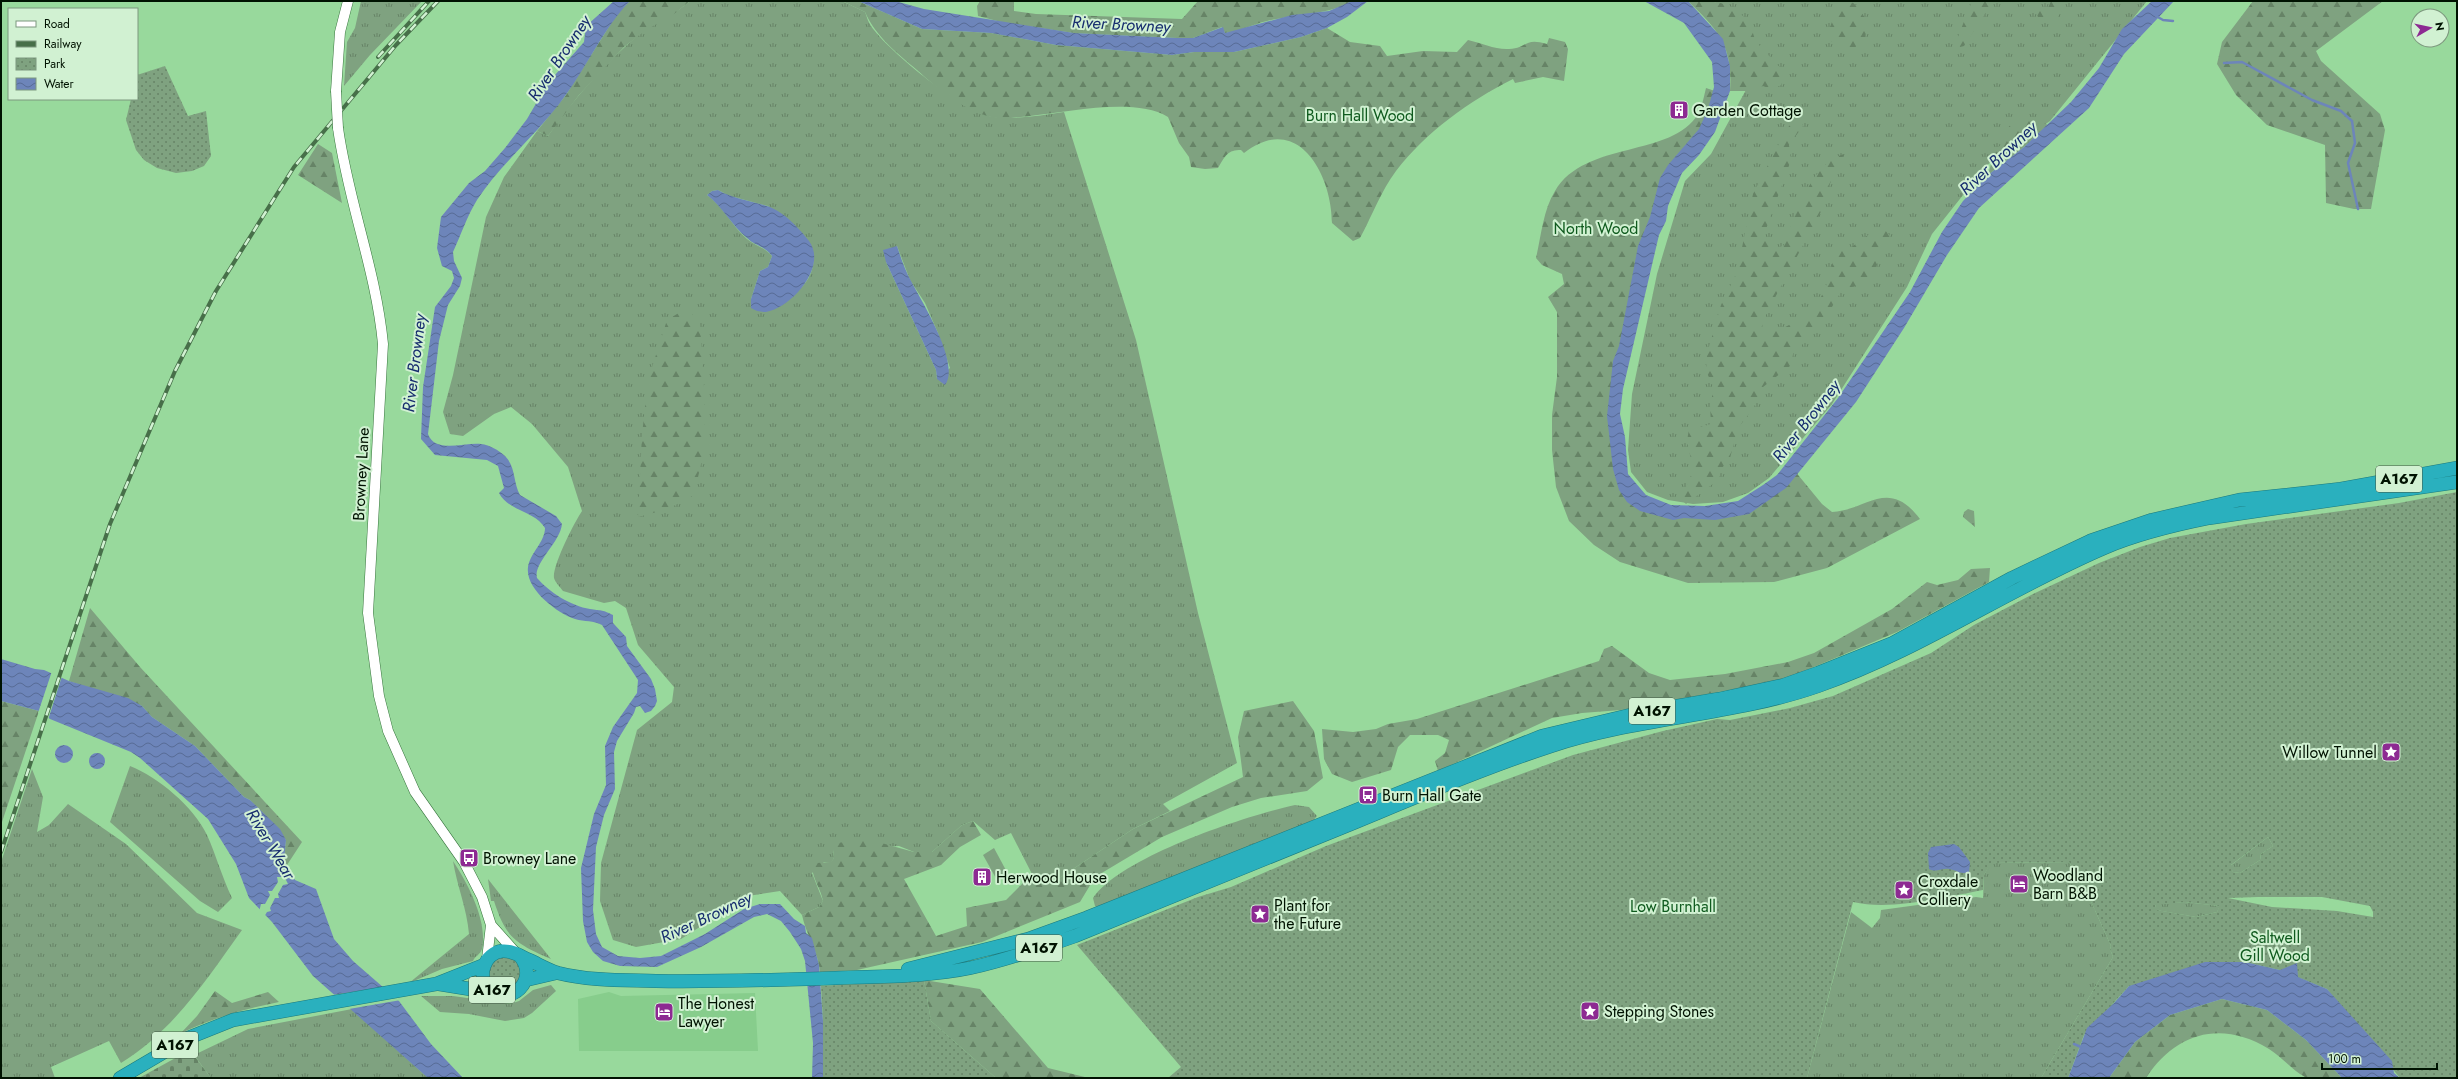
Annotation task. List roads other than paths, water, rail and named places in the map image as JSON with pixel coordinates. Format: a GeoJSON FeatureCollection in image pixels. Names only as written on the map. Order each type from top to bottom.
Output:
{"type":"FeatureCollection","features":[{"type":"Feature","properties":{"kind":"highway","name":"A167"},"geometry":{"type":"LineString","coordinates":[[882,976],[966,956],[1035,937],[1542,736],[1643,712],[1719,699],[1784,684],[1818,673],[1893,643],[2012,578],[2090,541],[2152,520],[2240,500],[2341,489],[2457,468]]}},
{"type":"Feature","properties":{"kind":"highway","name":"A167"},"geometry":{"type":"LineString","coordinates":[[120,1078],[188,1038],[211,1027],[247,1016],[436,984],[486,962],[497,952],[504,950],[556,972],[599,980],[793,981],[925,974],[970,968],[1015,956],[1075,936],[1451,783],[1551,745],[1615,729],[1737,707],[1821,685],[1875,664],[2018,589],[2106,547],[2170,527],[2252,510],[2457,482]]}},
{"type":"Feature","properties":{"kind":"highway","name":"A167"},"geometry":{"type":"LineString","coordinates":[[436,984],[502,995],[517,992],[526,980],[526,965],[518,955]]}},
{"type":"Feature","properties":{"kind":"highway","name":"A167"},"geometry":{"type":"LineString","coordinates":[[486,962],[483,972],[486,984],[495,993]]}},
{"type":"Feature","properties":{"kind":"highway","name":"A167"},"geometry":{"type":"LineString","coordinates":[[526,980],[556,972]]}},
{"type":"Feature","properties":{"kind":"main road","name":"Browney Lane"},"geometry":{"type":"LineString","coordinates":[[348,1],[340,32],[336,91],[338,128],[343,165],[369,260],[379,310],[383,344],[368,613],[378,696],[388,731],[415,792],[478,885],[491,925]]}},
{"type":"Feature","properties":{"kind":"main road"},"geometry":{"type":"LineString","coordinates":[[491,925],[518,955]]}},
{"type":"Feature","properties":{"kind":"main road"},"geometry":{"type":"LineString","coordinates":[[486,962],[491,925]]}},
{"type":"Feature","properties":{"kind":"water"},"geometry":{"type":"Polygon","coordinates":[[[614,1],[630,1],[612,23],[555,110],[487,186],[473,206],[464,226],[453,252],[454,261],[462,278],[460,286],[448,305],[439,341],[428,434],[437,444],[451,446],[474,444],[488,445],[500,452],[509,460],[520,495],[556,516],[562,524],[557,538],[539,566],[537,578],[554,593],[568,602],[613,615],[613,623],[626,637],[627,646],[651,679],[655,689],[657,701],[655,706],[651,711],[645,713],[640,706],[636,707],[617,741],[614,752],[615,789],[604,815],[596,847],[593,910],[596,934],[602,947],[618,956],[640,958],[661,956],[705,934],[744,909],[760,904],[780,904],[794,919],[805,926],[806,933],[812,938],[819,965],[823,1021],[823,1078],[812,1078],[813,1043],[805,961],[801,949],[781,921],[767,914],[754,917],[701,947],[657,967],[620,966],[603,961],[593,952],[587,942],[583,921],[581,868],[594,814],[606,785],[605,746],[613,727],[637,693],[638,680],[602,625],[568,616],[551,606],[537,592],[528,575],[528,567],[529,562],[543,538],[545,528],[541,522],[515,508],[503,499],[499,493],[504,488],[498,466],[487,460],[435,455],[421,439],[423,387],[435,307],[451,286],[454,278],[452,271],[442,266],[437,248],[441,217],[469,183],[485,171],[505,148],[527,119],[548,83],[584,42],[586,26],[614,1]]]}},
{"type":"Feature","properties":{"kind":"water"},"geometry":{"type":"Polygon","coordinates":[[[858,1],[895,1],[924,9],[1074,33],[1193,38],[1223,27],[1225,33],[1292,15],[1329,11],[1352,1],[1368,1],[1347,17],[1327,28],[1301,37],[1234,52],[1194,52],[1172,55],[1056,45],[991,33],[922,29],[858,1]]]}},
{"type":"Feature","properties":{"kind":"water"},"geometry":{"type":"Polygon","coordinates":[[[1644,1],[1688,1],[1723,39],[1730,66],[1730,91],[1715,132],[1699,155],[1682,173],[1668,206],[1666,221],[1659,235],[1623,389],[1620,414],[1625,437],[1628,474],[1646,495],[1671,505],[1705,506],[1738,501],[1777,475],[1838,398],[1910,292],[1942,232],[1963,201],[1988,175],[2024,147],[2071,102],[2099,68],[2122,29],[2152,1],[2174,1],[2124,54],[2089,108],[1979,208],[1947,255],[1904,328],[1856,402],[1786,488],[1749,514],[1715,520],[1684,518],[1673,520],[1640,511],[1627,502],[1619,490],[1613,469],[1607,416],[1613,361],[1619,346],[1638,246],[1650,217],[1660,178],[1668,165],[1699,129],[1708,109],[1714,87],[1712,62],[1684,23],[1644,1]]]}},
{"type":"Feature","properties":{"kind":"water"},"geometry":{"type":"Polygon","coordinates":[[[718,190],[736,198],[773,208],[790,220],[809,241],[814,251],[814,262],[804,285],[796,295],[776,309],[764,312],[756,311],[751,308],[751,299],[760,271],[768,267],[772,256],[766,250],[750,241],[741,233],[718,205],[707,195],[712,191],[718,190]]]}},
{"type":"Feature","properties":{"kind":"water"},"geometry":{"type":"Polygon","coordinates":[[[897,246],[907,273],[931,318],[944,348],[948,363],[949,375],[945,385],[937,379],[936,370],[886,262],[883,250],[897,246]]]}},
{"type":"Feature","properties":{"kind":"water","name":"River Wear"},"geometry":{"type":"Polygon","coordinates":[[[1,659],[35,669],[44,670],[69,681],[128,698],[142,706],[152,717],[195,746],[244,797],[250,800],[280,829],[286,840],[284,861],[295,880],[316,889],[334,939],[353,961],[399,1001],[431,1044],[463,1078],[428,1078],[313,976],[272,922],[249,898],[236,864],[208,819],[140,758],[131,752],[50,719],[39,711],[1,701],[1,659]]]}},
{"type":"Feature","properties":{"kind":"water"},"geometry":{"type":"Polygon","coordinates":[[[60,745],[68,745],[73,750],[71,761],[68,763],[60,763],[55,758],[55,750],[60,745]]]}},
{"type":"Feature","properties":{"kind":"water"},"geometry":{"type":"Polygon","coordinates":[[[97,753],[104,758],[105,761],[100,768],[97,769],[90,764],[89,761],[94,754],[97,753]]]}},
{"type":"Feature","properties":{"kind":"water"},"geometry":{"type":"Polygon","coordinates":[[[1954,844],[1959,847],[1970,862],[1969,872],[1961,873],[1949,869],[1934,871],[1929,869],[1928,853],[1931,847],[1954,844]]]}},
{"type":"Feature","properties":{"kind":"water"},"geometry":{"type":"Polygon","coordinates":[[[2205,962],[2245,962],[2280,970],[2297,963],[2298,977],[2327,989],[2392,1061],[2394,1073],[2400,1078],[2342,1078],[2306,1040],[2267,1010],[2222,999],[2170,1015],[2135,1042],[2109,1078],[2068,1078],[2087,1028],[2114,1003],[2129,986],[2205,962]]]}},
{"type":"Feature","properties":{"kind":"waterway"},"geometry":{"type":"LineString","coordinates":[[2156,16],[2163,20],[2173,21]]}},
{"type":"Feature","properties":{"kind":"waterway"},"geometry":{"type":"LineString","coordinates":[[2224,63],[2242,62],[2312,100],[2341,111],[2352,121],[2355,143],[2348,163],[2358,209]]}},
{"type":"Feature","properties":{"kind":"waterway"},"geometry":{"type":"LineString","coordinates":[[2074,1044],[2081,1047]]}},
{"type":"Feature","properties":{"kind":"railway"},"geometry":{"type":"LineString","coordinates":[[378,57],[429,1]]}},
{"type":"Feature","properties":{"kind":"railway"},"geometry":{"type":"LineString","coordinates":[[1,852],[110,524],[175,371],[216,291],[294,167],[396,45],[438,1]]}},
{"type":"Feature","properties":{"kind":"place","name":"Garden Cottage"},"geometry":{"type":"Point","coordinates":[1679,110]}},
{"type":"Feature","properties":{"kind":"place","name":"Willow Tunnel"},"geometry":{"type":"Point","coordinates":[2391,752]}},
{"type":"Feature","properties":{"kind":"place","name":"Burn Hall Gate"},"geometry":{"type":"Point","coordinates":[1368,795]}},
{"type":"Feature","properties":{"kind":"place","name":"Browney Lane"},"geometry":{"type":"Point","coordinates":[469,858]}},
{"type":"Feature","properties":{"kind":"place","name":"Herwood House"},"geometry":{"type":"Point","coordinates":[982,877]}},
{"type":"Feature","properties":{"kind":"place","name":"Woodland Barn B&B"},"geometry":{"type":"Point","coordinates":[2019,884]}},
{"type":"Feature","properties":{"kind":"place","name":"Croxdale Colliery"},"geometry":{"type":"Point","coordinates":[1904,890]}},
{"type":"Feature","properties":{"kind":"place","name":"Plant for the Future"},"geometry":{"type":"Point","coordinates":[1260,914]}},
{"type":"Feature","properties":{"kind":"place","name":"Stepping Stones"},"geometry":{"type":"Point","coordinates":[1590,1011]}},
{"type":"Feature","properties":{"kind":"place","name":"The Honest Lawyer"},"geometry":{"type":"Point","coordinates":[664,1012]}},
{"type":"Feature","properties":{"kind":"water label","name":"River Browney"},"geometry":{"type":"Point","coordinates":[1121,24]}},
{"type":"Feature","properties":{"kind":"water label","name":"River Browney"},"geometry":{"type":"Point","coordinates":[559,58]}},
{"type":"Feature","properties":{"kind":"water label","name":"River Browney"},"geometry":{"type":"Point","coordinates":[1998,158]}},
{"type":"Feature","properties":{"kind":"water label","name":"River Browney"},"geometry":{"type":"Point","coordinates":[414,363]}},
{"type":"Feature","properties":{"kind":"water label","name":"River Browney"},"geometry":{"type":"Point","coordinates":[1806,421]}},
{"type":"Feature","properties":{"kind":"water label","name":"River Browney"},"geometry":{"type":"Point","coordinates":[706,917]}},
{"type":"Feature","properties":{"kind":"park label","name":"Burn Hall Wood"},"geometry":{"type":"Point","coordinates":[1360,115]}},
{"type":"Feature","properties":{"kind":"park label","name":"North Wood"},"geometry":{"type":"Point","coordinates":[1596,228]}},
{"type":"Feature","properties":{"kind":"park label","name":"Low Burnhall"},"geometry":{"type":"Point","coordinates":[1673,906]}},
{"type":"Feature","properties":{"kind":"park label","name":"Saltwell Gill Wood"},"geometry":{"type":"Point","coordinates":[2275,946]}}]}
